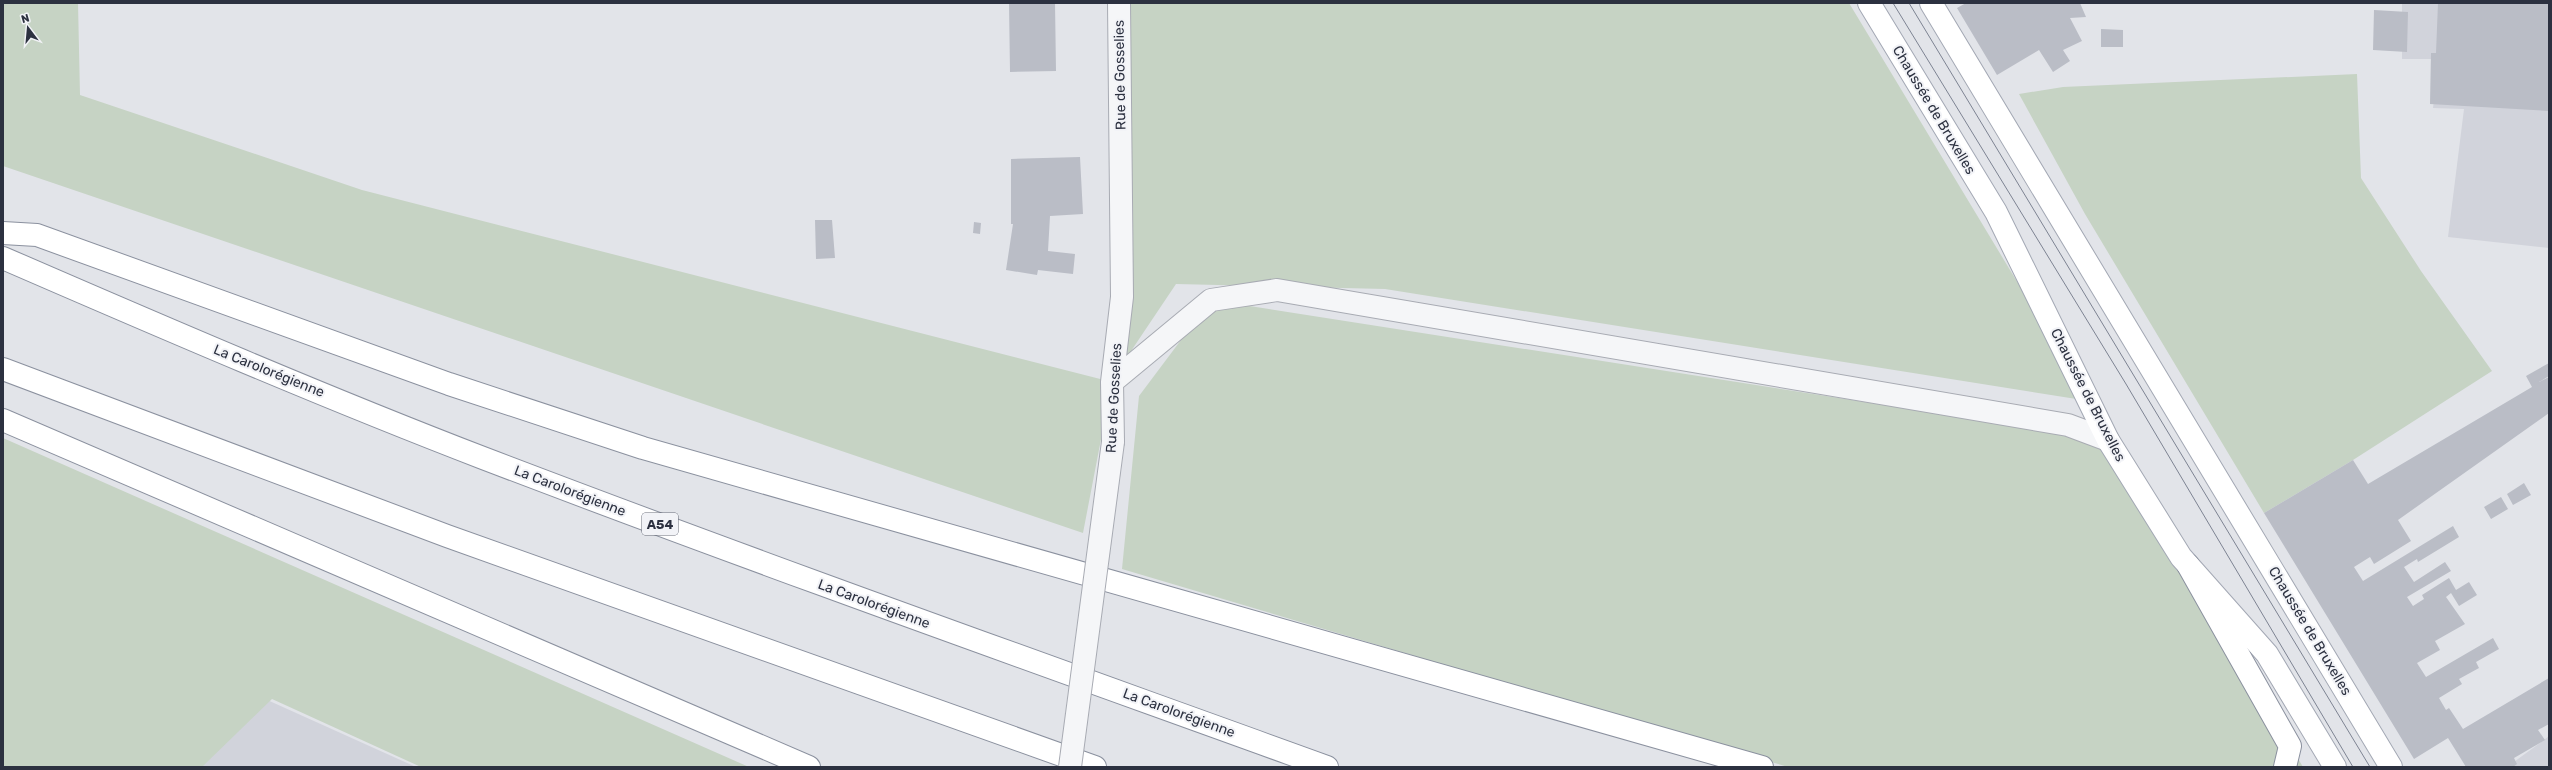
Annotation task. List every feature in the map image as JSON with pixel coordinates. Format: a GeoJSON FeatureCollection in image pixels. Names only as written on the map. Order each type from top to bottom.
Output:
{"type":"FeatureCollection","features":[{"type":"Feature","properties":{"kind":"main road","name":"Chaussée de Bruxelles"},"geometry":{"type":"LineString","coordinates":[[1869,3],[1996,212],[2108,440],[2188,565],[2267,654],[2335,767]]}},
{"type":"Feature","properties":{"kind":"main road","name":"Chaussée de Bruxelles"},"geometry":{"type":"LineString","coordinates":[[1931,3],[2392,767]]}},
{"type":"Feature","properties":{"kind":"main road"},"geometry":{"type":"LineString","coordinates":[[3,233],[37,235],[448,384],[643,448],[1762,767]]}},
{"type":"Feature","properties":{"kind":"main road","name":"La Carolorégienne"},"geometry":{"type":"LineString","coordinates":[[3,258],[159,326],[480,456],[833,590],[1327,767]]}},
{"type":"Feature","properties":{"kind":"main road"},"geometry":{"type":"LineString","coordinates":[[3,369],[447,536],[1095,767]]}},
{"type":"Feature","properties":{"kind":"main road"},"geometry":{"type":"LineString","coordinates":[[3,420],[809,767]]}},
{"type":"Feature","properties":{"kind":"main road"},"geometry":{"type":"LineString","coordinates":[[2188,565],[2290,746],[2285,767]]}},
{"type":"Feature","properties":{"kind":"street","name":"Rue de Gosselies"},"geometry":{"type":"LineString","coordinates":[[1070,767],[1113,442],[1112,382],[1122,297],[1120,3]]}},
{"type":"Feature","properties":{"kind":"street"},"geometry":{"type":"LineString","coordinates":[[1112,382],[1211,300],[1277,290],[2068,425],[2108,440]]}},
{"type":"Feature","properties":{"kind":"shaded area"},"geometry":{"type":"Polygon","coordinates":[[[2402,3],[2549,3],[2549,248],[2448,237],[2464,109],[2433,108],[2439,59],[2402,59],[2402,3]]]}},
{"type":"Feature","properties":{"kind":"shaded area"},"geometry":{"type":"Polygon","coordinates":[[[3,581],[416,767],[3,767],[3,581]]]}},
{"type":"Feature","properties":{"kind":"shaded area"},"geometry":{"type":"Polygon","coordinates":[[[2549,736],[2549,767],[2507,767],[2544,740],[2549,736]]]}},
{"type":"Feature","properties":{"kind":"green space"},"geometry":{"type":"Polygon","coordinates":[[[3,3],[78,3],[80,95],[362,190],[1112,382],[1083,533],[3,166],[3,3]]]}},
{"type":"Feature","properties":{"kind":"green space"},"geometry":{"type":"Polygon","coordinates":[[[1119,3],[1849,3],[2089,401],[1385,289],[1176,284],[1123,363],[1119,3]]]}},
{"type":"Feature","properties":{"kind":"green space"},"geometry":{"type":"Polygon","coordinates":[[[2357,74],[2361,178],[2421,271],[2492,371],[2353,460],[2264,513],[2085,214],[2019,94],[2063,87],[2357,74]]]}},
{"type":"Feature","properties":{"kind":"green space"},"geometry":{"type":"Polygon","coordinates":[[[1211,300],[2108,440],[2303,767],[1788,767],[1122,569],[1139,396],[1211,300]]]}},
{"type":"Feature","properties":{"kind":"green space"},"geometry":{"type":"Polygon","coordinates":[[[3,438],[749,767],[421,767],[272,699],[202,767],[3,767],[3,438]]]}},
{"type":"Feature","properties":{"kind":"building"},"geometry":{"type":"Polygon","coordinates":[[[1009,3],[1055,3],[1056,71],[1010,72],[1009,3]]]}},
{"type":"Feature","properties":{"kind":"building"},"geometry":{"type":"Polygon","coordinates":[[[1966,3],[2080,3],[2086,17],[2070,18],[2082,41],[2063,50],[2070,61],[2053,72],[2039,50],[1997,75],[1957,8],[1966,3]]]}},
{"type":"Feature","properties":{"kind":"building"},"geometry":{"type":"Polygon","coordinates":[[[2438,3],[2549,3],[2549,111],[2430,104],[2431,53],[2436,53],[2438,3]]]}},
{"type":"Feature","properties":{"kind":"building"},"geometry":{"type":"Polygon","coordinates":[[[2374,10],[2408,12],[2407,52],[2373,50],[2374,10]]]}},
{"type":"Feature","properties":{"kind":"building"},"geometry":{"type":"Polygon","coordinates":[[[2101,29],[2123,30],[2123,47],[2101,47],[2101,29]]]}},
{"type":"Feature","properties":{"kind":"building"},"geometry":{"type":"Polygon","coordinates":[[[1080,157],[1083,214],[1050,216],[1048,251],[1075,254],[1073,274],[1038,270],[1037,275],[1006,270],[1013,224],[1011,224],[1011,159],[1080,157]]]}},
{"type":"Feature","properties":{"kind":"building"},"geometry":{"type":"Polygon","coordinates":[[[815,220],[832,220],[835,258],[816,259],[815,220]]]}},
{"type":"Feature","properties":{"kind":"building"},"geometry":{"type":"Polygon","coordinates":[[[974,222],[981,223],[980,234],[973,233],[974,222]]]}},
{"type":"Feature","properties":{"kind":"building"},"geometry":{"type":"Polygon","coordinates":[[[2549,363],[2549,376],[2539,382],[2549,377],[2549,413],[2398,520],[2411,541],[2374,564],[2370,557],[2354,567],[2363,581],[2453,526],[2459,537],[2418,562],[2417,559],[2404,567],[2414,582],[2445,562],[2451,571],[2407,597],[2413,606],[2424,599],[2422,595],[2449,578],[2456,590],[2469,582],[2477,595],[2459,606],[2451,593],[2446,597],[2465,624],[2435,641],[2440,650],[2417,663],[2426,677],[2493,638],[2499,649],[2476,662],[2479,668],[2459,679],[2462,684],[2439,698],[2446,710],[2449,708],[2463,729],[2549,678],[2549,724],[2538,730],[2545,740],[2514,758],[2517,764],[2513,767],[2466,767],[2448,738],[2414,759],[2264,513],[2353,460],[2368,484],[2532,387],[2526,376],[2549,363]]]}},
{"type":"Feature","properties":{"kind":"building"},"geometry":{"type":"Polygon","coordinates":[[[2524,483],[2531,495],[2513,505],[2507,494],[2524,483]]]}},
{"type":"Feature","properties":{"kind":"building"},"geometry":{"type":"Polygon","coordinates":[[[2501,497],[2508,509],[2491,519],[2484,507],[2501,497]]]}},
{"type":"Feature","properties":{"kind":"tram line"},"geometry":{"type":"LineString","coordinates":[[1893,3],[2126,384],[2353,767]]}},
{"type":"Feature","properties":{"kind":"tram line"},"geometry":{"type":"LineString","coordinates":[[1909,3],[2370,767]]}}]}
